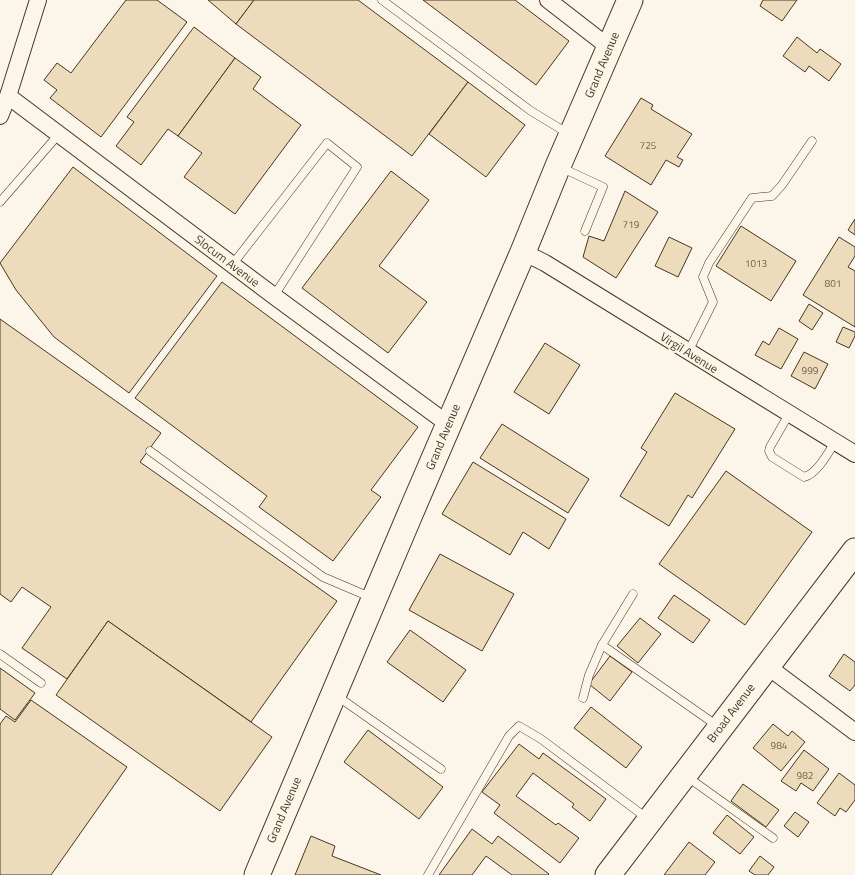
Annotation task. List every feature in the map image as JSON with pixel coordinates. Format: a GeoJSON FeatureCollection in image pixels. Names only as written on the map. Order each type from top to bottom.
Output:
{"type":"FeatureCollection","features":[{"type":"Feature","properties":{"kind":"main road","name":"Grand Avenue"},"geometry":{"type":"LineString","coordinates":[[256,875],[448,424],[524,252],[558,166],[630,0]]}},
{"type":"Feature","properties":{"kind":"main road","name":"Broad Avenue"},"geometry":{"type":"LineString","coordinates":[[608,875],[855,551]]}},
{"type":"Feature","properties":{"kind":"street"},"geometry":{"type":"LineString","coordinates":[[0,116],[38,0]]}},
{"type":"Feature","properties":{"kind":"street"},"geometry":{"type":"LineString","coordinates":[[548,0],[610,48]]}},
{"type":"Feature","properties":{"kind":"street","name":"Slocum Avenue"},"geometry":{"type":"LineString","coordinates":[[8,96],[232,265],[448,424]]}},
{"type":"Feature","properties":{"kind":"street","name":"Virgil Avenue"},"geometry":{"type":"LineString","coordinates":[[524,252],[855,454]]}},
{"type":"Feature","properties":{"kind":"street"},"geometry":{"type":"LineString","coordinates":[[767,666],[855,732]]}},
{"type":"Feature","properties":{"kind":"lane"},"geometry":{"type":"LineString","coordinates":[[382,0],[531,111],[572,136]]}},
{"type":"Feature","properties":{"kind":"lane"},"geometry":{"type":"LineString","coordinates":[[0,202],[59,134]]}},
{"type":"Feature","properties":{"kind":"lane"},"geometry":{"type":"LineString","coordinates":[[688,352],[713,302],[704,276],[709,263],[752,198],[772,196],[812,142]]}},
{"type":"Feature","properties":{"kind":"lane"},"geometry":{"type":"LineString","coordinates":[[232,265],[327,143],[357,167],[274,296]]}},
{"type":"Feature","properties":{"kind":"lane"},"geometry":{"type":"LineString","coordinates":[[558,166],[603,187],[585,231]]}},
{"type":"Feature","properties":{"kind":"lane"},"geometry":{"type":"LineString","coordinates":[[789,414],[770,447],[770,451],[772,457],[804,477],[814,472],[835,442]]}},
{"type":"Feature","properties":{"kind":"lane"},"geometry":{"type":"LineString","coordinates":[[150,451],[323,577],[374,599]]}},
{"type":"Feature","properties":{"kind":"lane"},"geometry":{"type":"LineString","coordinates":[[584,698],[588,675],[602,645],[633,594]]}},
{"type":"Feature","properties":{"kind":"lane"},"geometry":{"type":"LineString","coordinates":[[602,645],[720,728]]}},
{"type":"Feature","properties":{"kind":"lane"},"geometry":{"type":"LineString","coordinates":[[0,654],[40,683]]}},
{"type":"Feature","properties":{"kind":"lane"},"geometry":{"type":"LineString","coordinates":[[334,693],[441,769]]}},
{"type":"Feature","properties":{"kind":"lane"},"geometry":{"type":"LineString","coordinates":[[428,875],[509,736],[519,726],[541,739],[650,820]]}},
{"type":"Feature","properties":{"kind":"lane"},"geometry":{"type":"LineString","coordinates":[[684,775],[773,838]]}},
{"type":"Feature","properties":{"kind":"building"},"geometry":{"type":"Polygon","coordinates":[[[126,0],[157,0],[187,22],[101,137],[50,98],[57,90],[44,80],[57,63],[71,73],[126,0]]]}},
{"type":"Feature","properties":{"kind":"building"},"geometry":{"type":"Polygon","coordinates":[[[208,0],[254,0],[236,24],[208,0]]]}},
{"type":"Feature","properties":{"kind":"building"},"geometry":{"type":"Polygon","coordinates":[[[254,0],[358,0],[468,82],[412,156],[236,24],[254,0]]]}},
{"type":"Feature","properties":{"kind":"building"},"geometry":{"type":"Polygon","coordinates":[[[423,0],[515,0],[569,41],[536,85],[423,0]]]}},
{"type":"Feature","properties":{"kind":"building"},"geometry":{"type":"Polygon","coordinates":[[[763,0],[797,0],[782,21],[760,6],[763,0]]]}},
{"type":"Feature","properties":{"kind":"building"},"geometry":{"type":"Polygon","coordinates":[[[194,27],[235,58],[178,136],[168,129],[141,165],[116,146],[134,122],[127,117],[194,27]]]}},
{"type":"Feature","properties":{"kind":"building"},"geometry":{"type":"Polygon","coordinates":[[[797,37],[817,53],[820,49],[841,64],[829,81],[809,66],[805,72],[783,56],[797,37]]]}},
{"type":"Feature","properties":{"kind":"building"},"geometry":{"type":"Polygon","coordinates":[[[235,58],[261,77],[253,89],[301,125],[235,214],[184,177],[202,153],[178,136],[235,58]]]}},
{"type":"Feature","properties":{"kind":"building"},"geometry":{"type":"Polygon","coordinates":[[[468,82],[525,125],[486,177],[429,134],[468,82]]]}},
{"type":"Feature","properties":{"kind":"building"},"geometry":{"type":"Polygon","coordinates":[[[641,98],[653,105],[651,109],[692,134],[677,157],[683,160],[679,167],[666,160],[651,185],[605,156],[641,98]]]}},
{"type":"Feature","properties":{"kind":"building"},"geometry":{"type":"Polygon","coordinates":[[[73,167],[217,276],[129,393],[54,337],[16,290],[0,263],[73,167]]]}},
{"type":"Feature","properties":{"kind":"building"},"geometry":{"type":"Polygon","coordinates":[[[391,171],[429,200],[379,266],[427,302],[388,353],[302,288],[391,171]]]}},
{"type":"Feature","properties":{"kind":"building"},"geometry":{"type":"Polygon","coordinates":[[[625,191],[658,212],[616,278],[583,257],[589,236],[604,241],[625,191]]]}},
{"type":"Feature","properties":{"kind":"building"},"geometry":{"type":"Polygon","coordinates":[[[855,219],[855,235],[848,230],[855,219]]]}},
{"type":"Feature","properties":{"kind":"building"},"geometry":{"type":"Polygon","coordinates":[[[741,226],[796,261],[771,301],[716,266],[741,226]]]}},
{"type":"Feature","properties":{"kind":"building"},"geometry":{"type":"Polygon","coordinates":[[[669,237],[692,248],[678,277],[655,266],[669,237]]]}},
{"type":"Feature","properties":{"kind":"building"},"geometry":{"type":"Polygon","coordinates":[[[839,237],[855,247],[855,256],[848,267],[855,271],[855,327],[803,295],[839,237]]]}},
{"type":"Feature","properties":{"kind":"building"},"geometry":{"type":"Polygon","coordinates":[[[222,282],[418,427],[371,490],[381,497],[333,561],[259,507],[267,496],[135,398],[222,282]]]}},
{"type":"Feature","properties":{"kind":"building"},"geometry":{"type":"Polygon","coordinates":[[[809,304],[823,313],[812,330],[799,321],[809,304]]]}},
{"type":"Feature","properties":{"kind":"building"},"geometry":{"type":"Polygon","coordinates":[[[0,319],[161,433],[140,462],[337,601],[251,722],[108,621],[67,679],[22,648],[51,607],[22,587],[11,602],[0,594],[0,319]]]}},
{"type":"Feature","properties":{"kind":"building"},"geometry":{"type":"Polygon","coordinates":[[[843,327],[855,332],[849,348],[836,342],[843,327]]]}},
{"type":"Feature","properties":{"kind":"building"},"geometry":{"type":"Polygon","coordinates":[[[779,328],[798,339],[781,369],[755,355],[763,341],[769,345],[779,328]]]}},
{"type":"Feature","properties":{"kind":"building"},"geometry":{"type":"Polygon","coordinates":[[[545,343],[580,365],[549,414],[514,392],[545,343]]]}},
{"type":"Feature","properties":{"kind":"building"},"geometry":{"type":"Polygon","coordinates":[[[804,352],[828,364],[815,389],[791,376],[804,352]]]}},
{"type":"Feature","properties":{"kind":"building"},"geometry":{"type":"Polygon","coordinates":[[[675,393],[735,429],[692,498],[688,495],[669,526],[620,496],[647,452],[641,448],[675,393]]]}},
{"type":"Feature","properties":{"kind":"building"},"geometry":{"type":"Polygon","coordinates":[[[502,424],[589,479],[568,513],[480,458],[502,424]]]}},
{"type":"Feature","properties":{"kind":"building"},"geometry":{"type":"Polygon","coordinates":[[[473,462],[566,519],[549,549],[523,532],[510,555],[442,514],[473,462]]]}},
{"type":"Feature","properties":{"kind":"building"},"geometry":{"type":"Polygon","coordinates":[[[726,471],[812,532],[745,625],[659,564],[726,471]]]}},
{"type":"Feature","properties":{"kind":"building"},"geometry":{"type":"Polygon","coordinates":[[[440,554],[514,594],[482,651],[409,610],[440,554]]]}},
{"type":"Feature","properties":{"kind":"building"},"geometry":{"type":"Polygon","coordinates":[[[674,595],[710,620],[693,643],[658,618],[674,595]]]}},
{"type":"Feature","properties":{"kind":"building"},"geometry":{"type":"Polygon","coordinates":[[[640,618],[661,634],[638,663],[617,646],[640,618]]]}},
{"type":"Feature","properties":{"kind":"building"},"geometry":{"type":"Polygon","coordinates":[[[108,621],[272,737],[220,811],[56,695],[108,621]]]}},
{"type":"Feature","properties":{"kind":"building"},"geometry":{"type":"Polygon","coordinates":[[[410,630],[466,670],[443,702],[387,662],[410,630]]]}},
{"type":"Feature","properties":{"kind":"building"},"geometry":{"type":"Polygon","coordinates":[[[844,654],[855,662],[855,685],[850,691],[829,676],[844,654]]]}},
{"type":"Feature","properties":{"kind":"building"},"geometry":{"type":"Polygon","coordinates":[[[610,656],[632,672],[610,701],[589,684],[610,656]]]}},
{"type":"Feature","properties":{"kind":"building"},"geometry":{"type":"Polygon","coordinates":[[[0,668],[35,693],[15,720],[0,709],[0,668]]]}},
{"type":"Feature","properties":{"kind":"building"},"geometry":{"type":"Polygon","coordinates":[[[31,700],[127,767],[51,875],[0,875],[0,724],[6,716],[15,722],[31,700]]]}},
{"type":"Feature","properties":{"kind":"building"},"geometry":{"type":"Polygon","coordinates":[[[591,707],[642,747],[626,768],[574,728],[591,707]]]}},
{"type":"Feature","properties":{"kind":"building"},"geometry":{"type":"Polygon","coordinates":[[[773,724],[788,736],[792,731],[805,742],[781,771],[753,748],[773,724]]]}},
{"type":"Feature","properties":{"kind":"building"},"geometry":{"type":"Polygon","coordinates":[[[368,730],[443,787],[419,819],[344,762],[368,730]]]}},
{"type":"Feature","properties":{"kind":"building"},"geometry":{"type":"Polygon","coordinates":[[[519,744],[539,759],[543,753],[606,799],[590,821],[572,807],[574,804],[533,773],[516,796],[556,825],[558,823],[579,838],[560,863],[494,813],[500,805],[482,792],[519,744]]]}},
{"type":"Feature","properties":{"kind":"building"},"geometry":{"type":"Polygon","coordinates":[[[804,750],[829,769],[813,791],[801,783],[796,791],[781,781],[804,750]]]}},
{"type":"Feature","properties":{"kind":"building"},"geometry":{"type":"Polygon","coordinates":[[[839,773],[855,785],[855,800],[846,812],[840,808],[835,816],[817,803],[839,773]]]}},
{"type":"Feature","properties":{"kind":"building"},"geometry":{"type":"Polygon","coordinates":[[[743,784],[779,810],[766,827],[731,801],[743,784]]]}},
{"type":"Feature","properties":{"kind":"building"},"geometry":{"type":"Polygon","coordinates":[[[795,812],[809,822],[798,837],[784,826],[795,812]]]}},
{"type":"Feature","properties":{"kind":"building"},"geometry":{"type":"Polygon","coordinates":[[[727,815],[754,837],[740,854],[713,833],[727,815]]]}},
{"type":"Feature","properties":{"kind":"building"},"geometry":{"type":"Polygon","coordinates":[[[472,829],[492,844],[498,836],[549,874],[512,875],[486,856],[472,875],[439,875],[472,829]]]}},
{"type":"Feature","properties":{"kind":"building"},"geometry":{"type":"Polygon","coordinates":[[[311,836],[335,846],[332,856],[381,875],[295,875],[311,836]]]}},
{"type":"Feature","properties":{"kind":"building"},"geometry":{"type":"Polygon","coordinates":[[[689,842],[715,862],[705,875],[664,875],[689,842]]]}},
{"type":"Feature","properties":{"kind":"building"},"geometry":{"type":"Polygon","coordinates":[[[760,856],[774,867],[768,875],[755,875],[749,871],[760,856]]]}}]}
